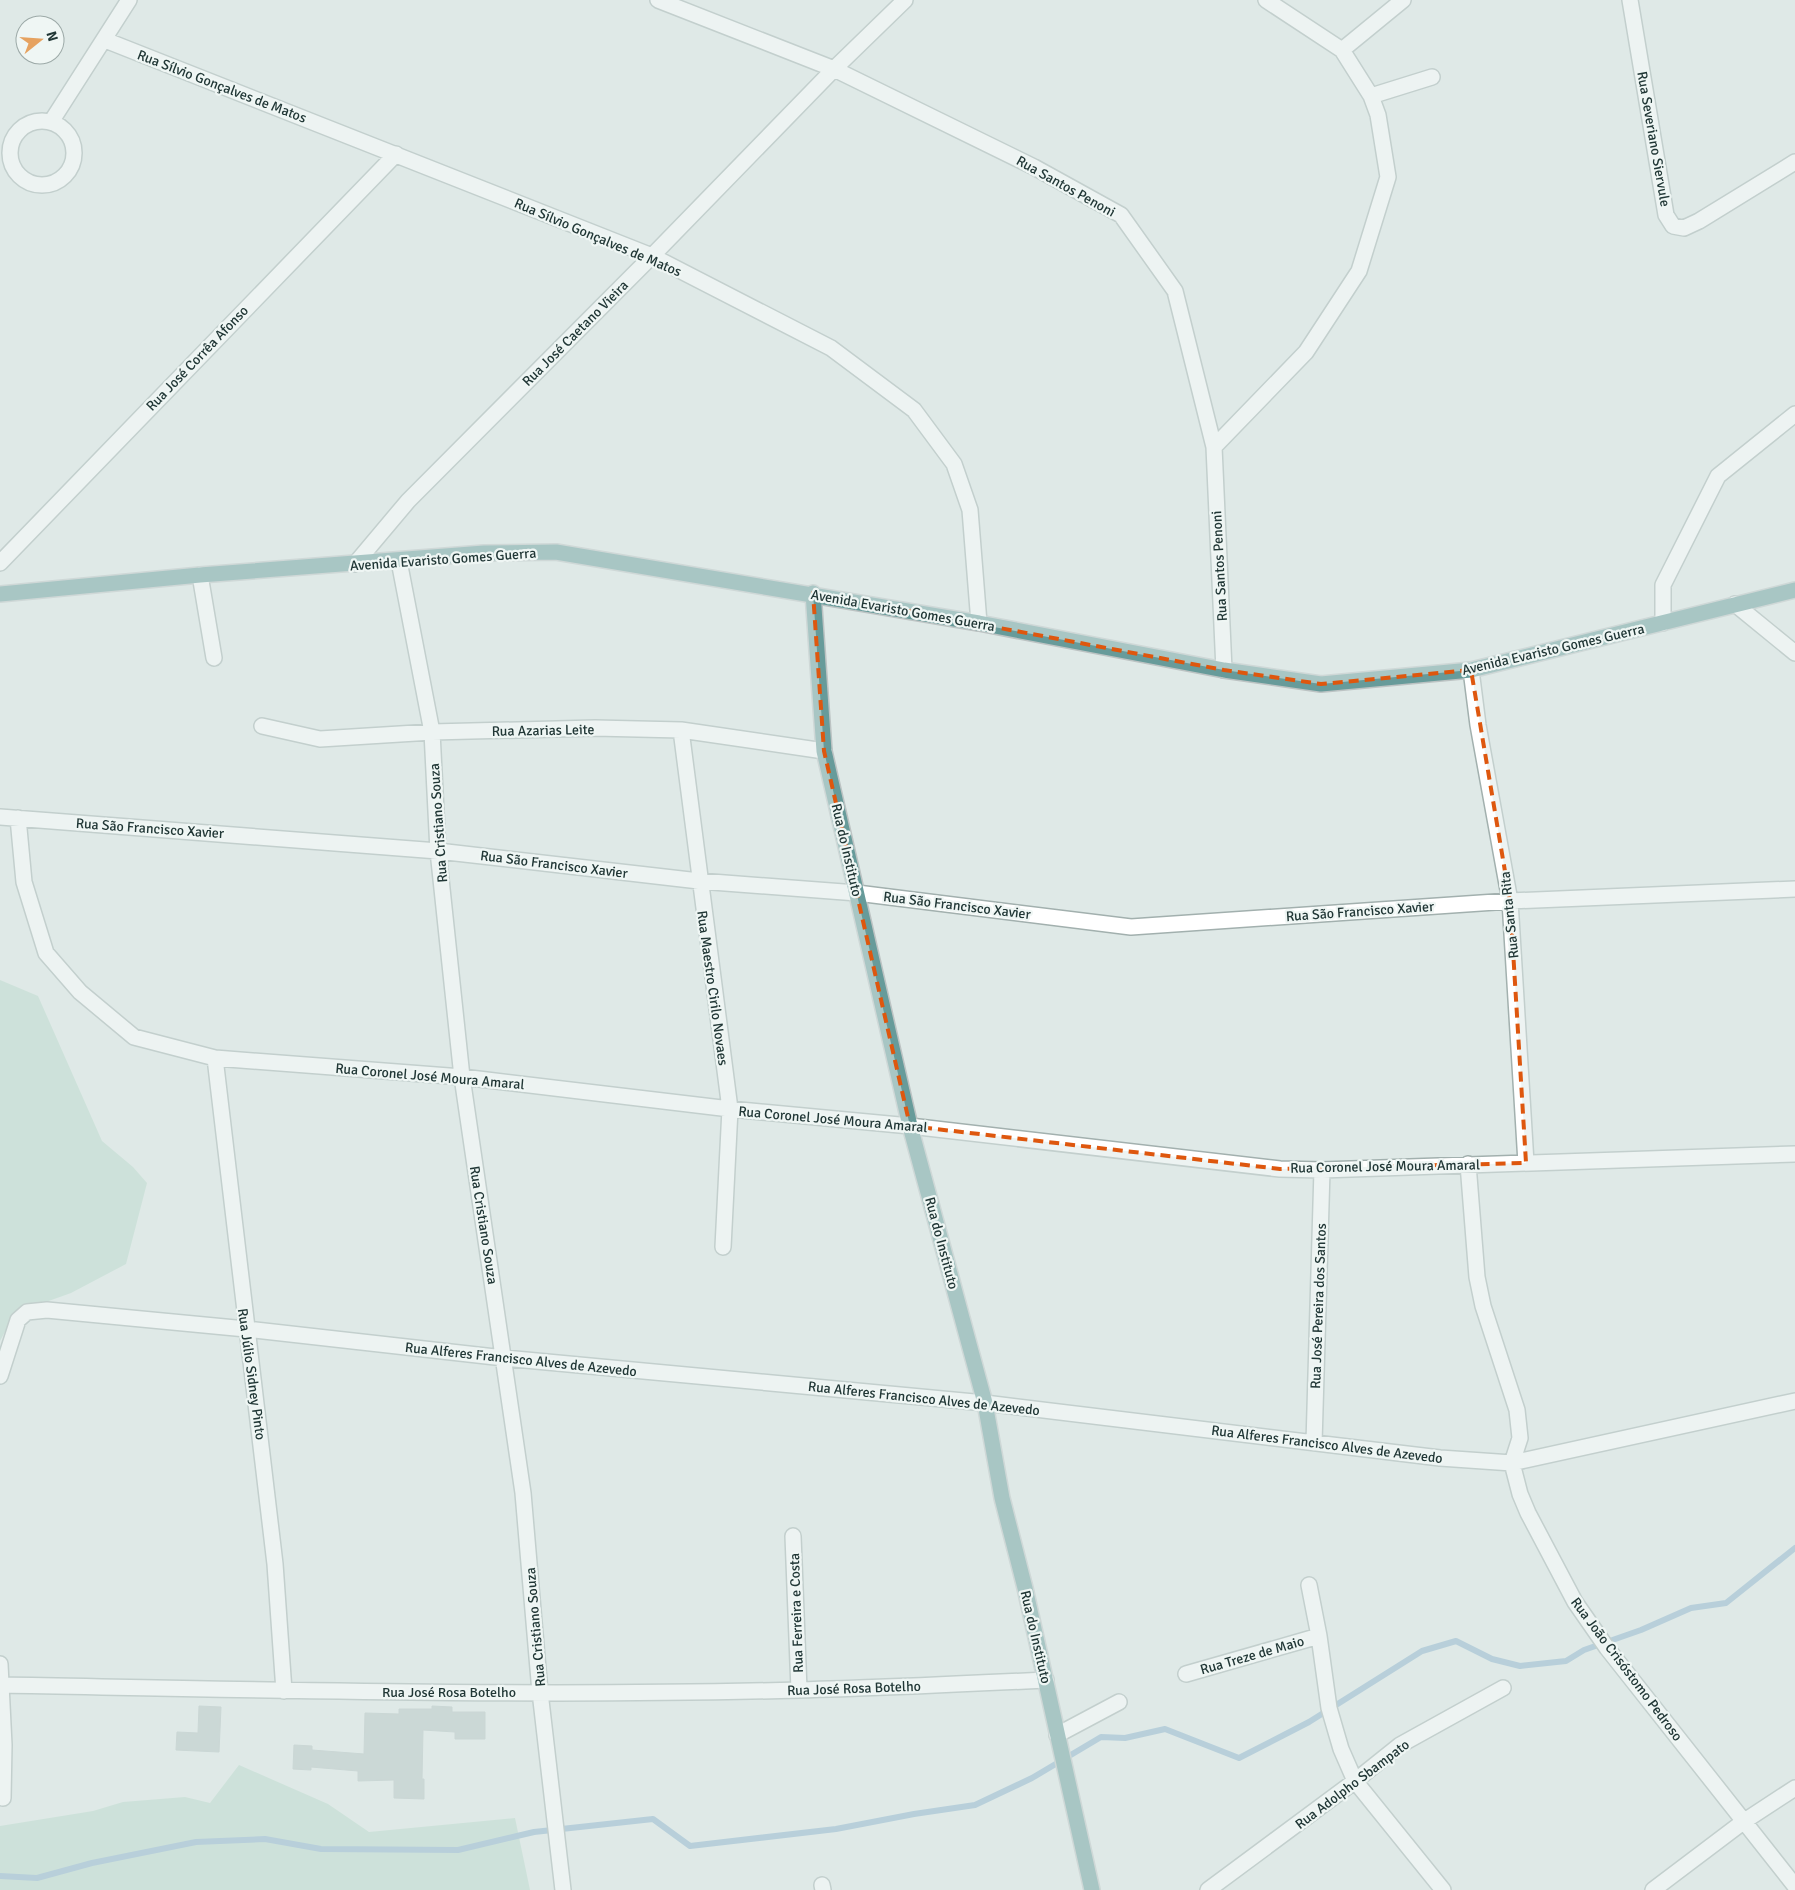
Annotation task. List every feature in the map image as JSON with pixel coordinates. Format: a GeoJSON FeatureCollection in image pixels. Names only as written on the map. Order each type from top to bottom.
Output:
{"type":"FeatureCollection","features":[{"type":"Feature","properties":{"kind":"main road","name":"Avenida Evaristo Gomes Guerra"},"geometry":{"type":"LineString","coordinates":[[0,594],[200,574],[399,561],[484,553],[556,552],[979,623],[1224,670],[1321,684],[1471,670],[1795,590]]}},
{"type":"Feature","properties":{"kind":"main road","name":"Rua do Instituto"},"geometry":{"type":"LineString","coordinates":[[813,594],[824,751],[910,1126],[985,1403],[1002,1498],[1046,1680],[1092,1890]]}},
{"type":"Feature","properties":{"kind":"street"},"geometry":{"type":"LineString","coordinates":[[51,122],[129,0]]}},
{"type":"Feature","properties":{"kind":"street","name":"Rua Santos Penoni"},"geometry":{"type":"LineString","coordinates":[[658,0],[834,69],[1034,167],[1121,216],[1175,291],[1214,447],[1224,670]]}},
{"type":"Feature","properties":{"kind":"street","name":"Rua José Caetano Vieira"},"geometry":{"type":"LineString","coordinates":[[355,564],[408,501],[652,256],[834,69],[905,0]]}},
{"type":"Feature","properties":{"kind":"street"},"geometry":{"type":"LineString","coordinates":[[1214,447],[1306,352],[1359,271],[1388,177],[1378,115],[1371,96],[1342,50],[1266,0]]}},
{"type":"Feature","properties":{"kind":"street"},"geometry":{"type":"LineString","coordinates":[[1342,50],[1403,0]]}},
{"type":"Feature","properties":{"kind":"street","name":"Rua Severiano Siervule"},"geometry":{"type":"LineString","coordinates":[[1630,0],[1666,215],[1673,226],[1684,228],[1699,221],[1795,162]]}},
{"type":"Feature","properties":{"kind":"street","name":"Rua Sílvio Gonçalves de Matos"},"geometry":{"type":"LineString","coordinates":[[105,40],[652,256],[831,348],[914,410],[954,464],[970,510],[979,623]]}},
{"type":"Feature","properties":{"kind":"street"},"geometry":{"type":"LineString","coordinates":[[1371,96],[1432,77]]}},
{"type":"Feature","properties":{"kind":"street"},"geometry":{"type":"LineString","coordinates":[[31,122],[51,122],[60,126],[68,134],[73,144],[72,166],[66,175],[56,182],[46,185],[35,185],[17,173],[10,154],[11,144],[22,127],[31,122]]}},
{"type":"Feature","properties":{"kind":"street","name":"Rua José Corrêa Afonso"},"geometry":{"type":"LineString","coordinates":[[0,563],[396,154]]}},
{"type":"Feature","properties":{"kind":"street"},"geometry":{"type":"LineString","coordinates":[[1663,623],[1663,585],[1718,476],[1795,414]]}},
{"type":"Feature","properties":{"kind":"street","name":"Rua Cristiano Souza"},"geometry":{"type":"LineString","coordinates":[[399,561],[432,732],[438,851],[462,1077],[524,1502],[540,1692],[563,1890]]}},
{"type":"Feature","properties":{"kind":"street"},"geometry":{"type":"LineString","coordinates":[[200,574],[214,658]]}},
{"type":"Feature","properties":{"kind":"street"},"geometry":{"type":"LineString","coordinates":[[1735,604],[1795,654]]}},
{"type":"Feature","properties":{"kind":"street","name":"Rua Santa Rita"},"geometry":{"type":"LineString","coordinates":[[1471,670],[1478,726],[1510,901],[1526,1163]]}},
{"type":"Feature","properties":{"kind":"street","name":"Rua Azarias Leite"},"geometry":{"type":"LineString","coordinates":[[262,726],[320,739],[432,732],[595,728],[682,730],[824,751]]}},
{"type":"Feature","properties":{"kind":"street","name":"Rua Maestro Cirilo Novaes"},"geometry":{"type":"LineString","coordinates":[[682,730],[699,881],[730,1109],[723,1247]]}},
{"type":"Feature","properties":{"kind":"street","name":"Rua São Francisco Xavier"},"geometry":{"type":"LineString","coordinates":[[0,817],[438,851],[699,881],[857,893],[1131,927],[1510,901],[1795,889]]}},
{"type":"Feature","properties":{"kind":"street","name":"Rua Coronel José Moura Amaral"},"geometry":{"type":"LineString","coordinates":[[18,818],[24,882],[46,953],[80,992],[134,1037],[215,1058],[462,1077],[730,1109],[910,1126],[1280,1169],[1322,1170],[1795,1154]]}},
{"type":"Feature","properties":{"kind":"street","name":"Rua Júlio Sidney Pinto"},"geometry":{"type":"LineString","coordinates":[[215,1058],[275,1564],[284,1691]]}},
{"type":"Feature","properties":{"kind":"street"},"geometry":{"type":"LineString","coordinates":[[1468,1164],[1477,1277],[1483,1306],[1520,1425],[1520,1438],[1512,1463]]}},
{"type":"Feature","properties":{"kind":"street","name":"Rua José Pereira dos Santos"},"geometry":{"type":"LineString","coordinates":[[1314,1443],[1322,1170]]}},
{"type":"Feature","properties":{"kind":"street","name":"Rua Alferes Francisco Alves de Azevedo"},"geometry":{"type":"LineString","coordinates":[[0,1376],[18,1320],[28,1312],[48,1310],[246,1329],[504,1358],[985,1403],[1440,1458],[1512,1463],[1795,1401]]}},
{"type":"Feature","properties":{"kind":"street","name":"Rua João Crisóstomo Pedroso"},"geometry":{"type":"LineString","coordinates":[[1512,1463],[1520,1494],[1528,1513],[1575,1602],[1607,1648],[1795,1886]]}},
{"type":"Feature","properties":{"kind":"street","name":"Rua Ferreira e Costa"},"geometry":{"type":"LineString","coordinates":[[793,1536],[799,1690]]}},
{"type":"Feature","properties":{"kind":"street","name":"Rua Treze de Maio"},"geometry":{"type":"LineString","coordinates":[[1309,1585],[1319,1636],[1331,1718],[1341,1750],[1355,1781],[1444,1890]]}},
{"type":"Feature","properties":{"kind":"street","name":"Rua Treze de Maio"},"geometry":{"type":"LineString","coordinates":[[1186,1674],[1319,1636]]}},
{"type":"Feature","properties":{"kind":"street"},"geometry":{"type":"LineString","coordinates":[[0,1664],[2,1685],[3,1798]]}},
{"type":"Feature","properties":{"kind":"street","name":"Rua José Rosa Botelho"},"geometry":{"type":"LineString","coordinates":[[2,1685],[284,1691],[540,1692],[799,1690],[1046,1680]]}},
{"type":"Feature","properties":{"kind":"street","name":"Rua Adolpho Sbampato"},"geometry":{"type":"LineString","coordinates":[[1213,1888],[1355,1781],[1400,1744],[1503,1688]]}},
{"type":"Feature","properties":{"kind":"street"},"geometry":{"type":"LineString","coordinates":[[1057,1735],[1120,1702]]}},
{"type":"Feature","properties":{"kind":"street"},"geometry":{"type":"LineString","coordinates":[[1653,1890],[1743,1822],[1795,1788]]}},
{"type":"Feature","properties":{"kind":"highlighted area"},"geometry":{"type":"Polygon","coordinates":[[[813,593],[1224,670],[1321,684],[1471,670],[1510,901],[1526,1163],[1280,1169],[910,1126],[824,751],[813,593]]]}},
{"type":"Feature","properties":{"kind":"green space"},"geometry":{"type":"Polygon","coordinates":[[[0,980],[38,996],[102,1141],[133,1167],[147,1183],[126,1264],[71,1293],[15,1313],[0,1341],[0,980]]]}},
{"type":"Feature","properties":{"kind":"green space"},"geometry":{"type":"Polygon","coordinates":[[[239,1765],[328,1804],[369,1832],[515,1818],[530,1890],[0,1890],[0,1826],[93,1811],[123,1802],[185,1797],[210,1803],[239,1765]]]}},
{"type":"Feature","properties":{"kind":"building"},"geometry":{"type":"Polygon","coordinates":[[[199,1706],[221,1707],[219,1752],[176,1750],[177,1732],[198,1733],[199,1706]]]}},
{"type":"Feature","properties":{"kind":"building"},"geometry":{"type":"Polygon","coordinates":[[[432,1706],[452,1707],[452,1712],[485,1712],[485,1739],[455,1739],[455,1732],[423,1730],[422,1779],[424,1779],[424,1799],[394,1798],[394,1780],[358,1781],[358,1771],[311,1767],[311,1770],[293,1769],[294,1745],[312,1746],[312,1750],[364,1754],[365,1713],[399,1714],[399,1709],[432,1709],[432,1706]]]}},
{"type":"Feature","properties":{"kind":"waterway"},"geometry":{"type":"LineString","coordinates":[[0,1876],[37,1878],[92,1863],[196,1842],[265,1839],[321,1849],[458,1850],[534,1832],[653,1819],[690,1846],[836,1829],[914,1814],[975,1805],[1032,1778],[1101,1737],[1125,1738],[1165,1729],[1239,1758],[1309,1722],[1422,1651],[1456,1641],[1492,1659],[1520,1666],[1566,1661],[1584,1650],[1641,1630],[1691,1608],[1726,1603],[1795,1548]]}}]}
